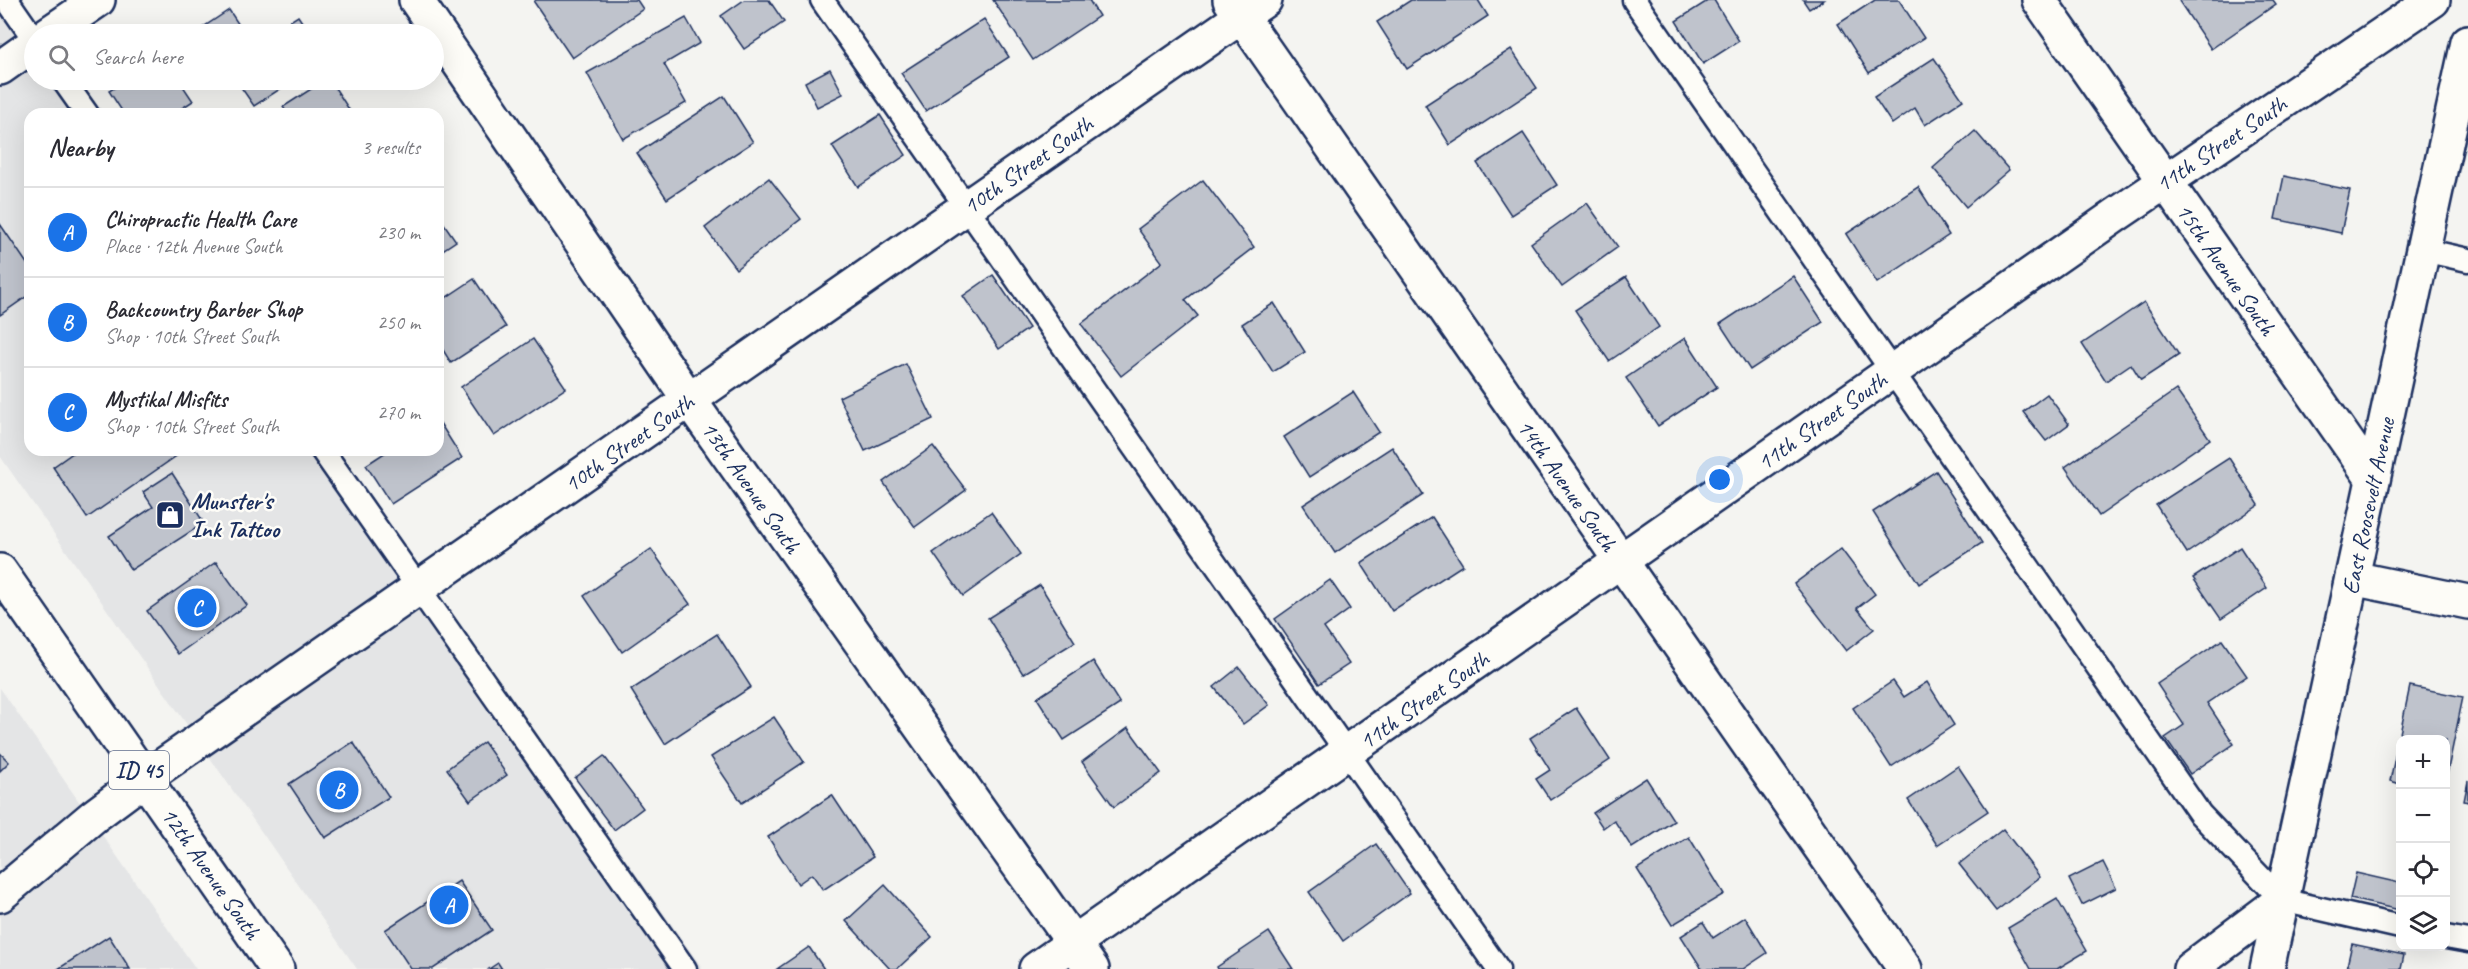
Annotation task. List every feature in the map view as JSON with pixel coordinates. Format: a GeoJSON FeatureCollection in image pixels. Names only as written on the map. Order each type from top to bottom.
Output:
{"type":"FeatureCollection","features":[{"type":"Feature","properties":{"kind":"street"},"geometry":{"type":"LineString","coordinates":[[63,24],[98,0]]}},
{"type":"Feature","properties":{"kind":"street","name":"13th Avenue South"},"geometry":{"type":"LineString","coordinates":[[416,0],[432,24]]}},
{"type":"Feature","properties":{"kind":"street","name":"15th Avenue South"},"geometry":{"type":"LineString","coordinates":[[2039,0],[2373,479]]}},
{"type":"Feature","properties":{"kind":"street","name":"11th Street South"},"geometry":{"type":"LineString","coordinates":[[1036,969],[2164,181],[2433,0]]}},
{"type":"Feature","properties":{"kind":"street","name":"10th Street South"},"geometry":{"type":"LineString","coordinates":[[0,895],[94,816],[145,778],[967,208],[1246,6]]}},
{"type":"Feature","properties":{"kind":"street","name":"14th Avenue South"},"geometry":{"type":"LineString","coordinates":[[1246,6],[1621,562],[1905,969]]}},
{"type":"Feature","properties":{"kind":"street","name":"13th Avenue South"},"geometry":{"type":"LineString","coordinates":[[444,41],[690,401],[1092,969]]}},
{"type":"Feature","properties":{"kind":"street","name":"East Roosevelt Avenue"},"geometry":{"type":"LineString","coordinates":[[2267,969],[2468,42]]}},
{"type":"Feature","properties":{"kind":"street"},"geometry":{"type":"LineString","coordinates":[[0,68],[24,51]]}},
{"type":"Feature","properties":{"kind":"street","name":"12th Avenue South"},"geometry":{"type":"LineString","coordinates":[[0,571],[277,969]]}},
{"type":"Feature","properties":{"kind":"street"},"geometry":{"type":"LineString","coordinates":[[2352,578],[2468,602]]}},
{"type":"Feature","properties":{"kind":"street"},"geometry":{"type":"LineString","coordinates":[[2190,969],[2282,900]]}},
{"type":"Feature","properties":{"kind":"lane"},"geometry":{"type":"LineString","coordinates":[[7,0],[24,25]]}},
{"type":"Feature","properties":{"kind":"lane"},"geometry":{"type":"LineString","coordinates":[[822,0],[1498,969]]}},
{"type":"Feature","properties":{"kind":"lane"},"geometry":{"type":"LineString","coordinates":[[1634,0],[2200,814],[2282,900],[2396,926]]}},
{"type":"Feature","properties":{"kind":"lane"},"geometry":{"type":"LineString","coordinates":[[70,90],[83,108]]}},
{"type":"Feature","properties":{"kind":"lane"},"geometry":{"type":"LineString","coordinates":[[2423,250],[2468,260]]}},
{"type":"Feature","properties":{"kind":"lane"},"geometry":{"type":"LineString","coordinates":[[326,456],[685,969]]}},
{"type":"Feature","properties":{"kind":"lane"},"geometry":{"type":"LineString","coordinates":[[2450,938],[2468,942]]}},
{"type":"Feature","properties":{"kind":"shaded area"},"geometry":{"type":"Polygon","coordinates":[[[0,0],[21,0],[38,24],[24,24],[24,90],[83,90],[97,108],[24,108],[24,456],[341,456],[703,969],[357,969],[0,456],[0,0]]]}},
{"type":"Feature","properties":{"kind":"shaded area"},"geometry":{"type":"Polygon","coordinates":[[[0,688],[112,849],[196,969],[0,969],[0,688]]]}},
{"type":"Feature","properties":{"kind":"building"},"geometry":{"type":"Polygon","coordinates":[[[536,0],[637,0],[643,9],[572,58],[534,2],[536,0]]]}},
{"type":"Feature","properties":{"kind":"building"},"geometry":{"type":"Polygon","coordinates":[[[744,0],[769,0],[784,22],[744,49],[721,16],[744,0]]]}},
{"type":"Feature","properties":{"kind":"building"},"geometry":{"type":"Polygon","coordinates":[[[993,0],[1089,0],[1099,16],[1033,60],[993,0]]]}},
{"type":"Feature","properties":{"kind":"building"},"geometry":{"type":"Polygon","coordinates":[[[1411,0],[1478,0],[1488,16],[1407,69],[1377,22],[1411,0]]]}},
{"type":"Feature","properties":{"kind":"building"},"geometry":{"type":"Polygon","coordinates":[[[1709,0],[1714,0],[1739,41],[1703,64],[1676,21],[1709,0]]]}},
{"type":"Feature","properties":{"kind":"building"},"geometry":{"type":"Polygon","coordinates":[[[1803,0],[1824,0],[1809,9],[1803,0]]]}},
{"type":"Feature","properties":{"kind":"building"},"geometry":{"type":"Polygon","coordinates":[[[1875,0],[1899,0],[1924,38],[1869,73],[1838,24],[1875,0]]]}},
{"type":"Feature","properties":{"kind":"building"},"geometry":{"type":"Polygon","coordinates":[[[2273,0],[2276,4],[2211,49],[2179,1],[2273,0]]]}},
{"type":"Feature","properties":{"kind":"building"},"geometry":{"type":"Polygon","coordinates":[[[229,10],[238,24],[208,24],[229,10]]]}},
{"type":"Feature","properties":{"kind":"building"},"geometry":{"type":"Polygon","coordinates":[[[298,16],[303,24],[286,24],[298,16]]]}},
{"type":"Feature","properties":{"kind":"building"},"geometry":{"type":"Polygon","coordinates":[[[686,18],[700,43],[664,64],[686,103],[623,139],[587,73],[686,18]]]}},
{"type":"Feature","properties":{"kind":"building"},"geometry":{"type":"Polygon","coordinates":[[[984,19],[1009,57],[926,111],[901,73],[984,19]]]}},
{"type":"Feature","properties":{"kind":"building"},"geometry":{"type":"Polygon","coordinates":[[[1511,49],[1537,88],[1450,145],[1425,105],[1511,49]]]}},
{"type":"Feature","properties":{"kind":"building"},"geometry":{"type":"Polygon","coordinates":[[[1934,58],[1963,100],[1925,125],[1915,108],[1892,124],[1874,97],[1934,58]]]}},
{"type":"Feature","properties":{"kind":"building"},"geometry":{"type":"Polygon","coordinates":[[[830,69],[843,94],[817,107],[805,82],[830,69]]]}},
{"type":"Feature","properties":{"kind":"building"},"geometry":{"type":"Polygon","coordinates":[[[186,90],[193,101],[182,108],[120,108],[109,91],[186,90]]]}},
{"type":"Feature","properties":{"kind":"building"},"geometry":{"type":"Polygon","coordinates":[[[243,90],[279,90],[254,106],[243,90]]]}},
{"type":"Feature","properties":{"kind":"building"},"geometry":{"type":"Polygon","coordinates":[[[309,90],[336,90],[348,108],[284,108],[309,90]]]}},
{"type":"Feature","properties":{"kind":"building"},"geometry":{"type":"Polygon","coordinates":[[[724,96],[753,142],[667,199],[637,153],[724,96]]]}},
{"type":"Feature","properties":{"kind":"building"},"geometry":{"type":"Polygon","coordinates":[[[880,115],[906,155],[858,187],[832,146],[880,115]]]}},
{"type":"Feature","properties":{"kind":"building"},"geometry":{"type":"Polygon","coordinates":[[[1975,131],[2009,170],[1966,207],[1933,168],[1975,131]]]}},
{"type":"Feature","properties":{"kind":"building"},"geometry":{"type":"Polygon","coordinates":[[[1523,133],[1557,185],[1511,215],[1477,163],[1523,133]]]}},
{"type":"Feature","properties":{"kind":"building"},"geometry":{"type":"Polygon","coordinates":[[[2284,176],[2350,190],[2341,233],[2275,219],[2284,176]]]}},
{"type":"Feature","properties":{"kind":"building"},"geometry":{"type":"Polygon","coordinates":[[[769,178],[801,219],[736,269],[705,228],[769,178]]]}},
{"type":"Feature","properties":{"kind":"building"},"geometry":{"type":"Polygon","coordinates":[[[1203,180],[1254,247],[1185,300],[1198,316],[1121,376],[1081,324],[1162,262],[1138,229],[1203,180]]]}},
{"type":"Feature","properties":{"kind":"building"},"geometry":{"type":"Polygon","coordinates":[[[1918,187],[1949,235],[1877,283],[1846,234],[1918,187]]]}},
{"type":"Feature","properties":{"kind":"building"},"geometry":{"type":"Polygon","coordinates":[[[1587,203],[1618,247],[1562,287],[1531,243],[1587,203]]]}},
{"type":"Feature","properties":{"kind":"building"},"geometry":{"type":"Polygon","coordinates":[[[0,224],[24,259],[24,298],[0,315],[0,224]]]}},
{"type":"Feature","properties":{"kind":"building"},"geometry":{"type":"Polygon","coordinates":[[[444,224],[456,241],[444,249],[444,224]]]}},
{"type":"Feature","properties":{"kind":"building"},"geometry":{"type":"Polygon","coordinates":[[[993,275],[1029,328],[999,349],[963,296],[993,275]]]}},
{"type":"Feature","properties":{"kind":"building"},"geometry":{"type":"Polygon","coordinates":[[[1793,276],[1823,322],[1750,370],[1720,324],[1793,276]]]}},
{"type":"Feature","properties":{"kind":"building"},"geometry":{"type":"Polygon","coordinates":[[[1626,277],[1659,327],[1609,361],[1575,310],[1626,277]]]}},
{"type":"Feature","properties":{"kind":"building"},"geometry":{"type":"Polygon","coordinates":[[[474,279],[506,327],[451,363],[444,352],[444,299],[474,279]]]}},
{"type":"Feature","properties":{"kind":"building"},"geometry":{"type":"Polygon","coordinates":[[[2144,302],[2179,355],[2141,380],[2131,364],[2106,381],[2082,344],[2144,302]]]}},
{"type":"Feature","properties":{"kind":"building"},"geometry":{"type":"Polygon","coordinates":[[[1274,303],[1305,352],[1273,372],[1242,324],[1274,303]]]}},
{"type":"Feature","properties":{"kind":"building"},"geometry":{"type":"Polygon","coordinates":[[[1685,338],[1717,387],[1658,426],[1626,378],[1685,338]]]}},
{"type":"Feature","properties":{"kind":"building"},"geometry":{"type":"Polygon","coordinates":[[[533,339],[566,388],[494,436],[461,387],[533,339]]]}},
{"type":"Feature","properties":{"kind":"building"},"geometry":{"type":"Polygon","coordinates":[[[906,364],[933,419],[865,451],[839,397],[906,364]]]}},
{"type":"Feature","properties":{"kind":"building"},"geometry":{"type":"Polygon","coordinates":[[[2176,390],[2210,439],[2099,516],[2065,467],[2176,390]]]}},
{"type":"Feature","properties":{"kind":"building"},"geometry":{"type":"Polygon","coordinates":[[[1353,392],[1379,432],[1309,477],[1284,437],[1353,392]]]}},
{"type":"Feature","properties":{"kind":"building"},"geometry":{"type":"Polygon","coordinates":[[[2047,394],[2069,424],[2046,441],[2023,412],[2047,394]]]}},
{"type":"Feature","properties":{"kind":"building"},"geometry":{"type":"Polygon","coordinates":[[[444,430],[462,458],[391,504],[366,465],[380,456],[444,456],[444,430]]]}},
{"type":"Feature","properties":{"kind":"building"},"geometry":{"type":"Polygon","coordinates":[[[933,446],[966,490],[915,527],[883,482],[933,446]]]}},
{"type":"Feature","properties":{"kind":"building"},"geometry":{"type":"Polygon","coordinates":[[[1392,447],[1423,495],[1335,553],[1303,505],[1392,447]]]}},
{"type":"Feature","properties":{"kind":"building"},"geometry":{"type":"Polygon","coordinates":[[[69,456],[176,456],[87,518],[53,467],[69,456]]]}},
{"type":"Feature","properties":{"kind":"building"},"geometry":{"type":"Polygon","coordinates":[[[2229,458],[2259,505],[2187,553],[2156,505],[2229,458]]]}},
{"type":"Feature","properties":{"kind":"building"},"geometry":{"type":"Polygon","coordinates":[[[1936,471],[1982,543],[1919,584],[1873,512],[1936,471]]]}},
{"type":"Feature","properties":{"kind":"building","name":"Munster's Ink Tattoo"},"geometry":{"type":"Polygon","coordinates":[[[172,473],[204,523],[131,570],[109,536],[153,507],[143,492],[172,473]]]}},
{"type":"Feature","properties":{"kind":"building"},"geometry":{"type":"Polygon","coordinates":[[[991,512],[1021,554],[963,596],[933,553],[991,512]]]}},
{"type":"Feature","properties":{"kind":"building"},"geometry":{"type":"Polygon","coordinates":[[[1432,517],[1463,565],[1392,611],[1361,563],[1432,517]]]}},
{"type":"Feature","properties":{"kind":"building"},"geometry":{"type":"Polygon","coordinates":[[[2240,547],[2267,588],[2221,619],[2193,578],[2240,547]]]}},
{"type":"Feature","properties":{"kind":"building"},"geometry":{"type":"Polygon","coordinates":[[[651,549],[690,604],[622,652],[584,596],[651,549]]]}},
{"type":"Feature","properties":{"kind":"building"},"geometry":{"type":"Polygon","coordinates":[[[1841,549],[1875,594],[1857,608],[1874,629],[1846,651],[1794,584],[1841,549]]]}},
{"type":"Feature","properties":{"kind":"building"},"geometry":{"type":"Polygon","coordinates":[[[216,562],[247,605],[178,654],[147,611],[216,562]]]}},
{"type":"Feature","properties":{"kind":"building"},"geometry":{"type":"Polygon","coordinates":[[[1330,580],[1350,609],[1324,628],[1349,664],[1319,684],[1275,619],[1330,580]]]}},
{"type":"Feature","properties":{"kind":"building"},"geometry":{"type":"Polygon","coordinates":[[[1040,585],[1075,642],[1023,674],[988,618],[1040,585]]]}},
{"type":"Feature","properties":{"kind":"building"},"geometry":{"type":"Polygon","coordinates":[[[717,634],[751,687],[665,744],[631,690],[717,634]]]}},
{"type":"Feature","properties":{"kind":"building"},"geometry":{"type":"Polygon","coordinates":[[[2222,640],[2247,676],[2207,703],[2234,744],[2190,774],[2165,738],[2184,725],[2157,684],[2222,640]]]}},
{"type":"Feature","properties":{"kind":"building"},"geometry":{"type":"Polygon","coordinates":[[[1093,661],[1120,704],[1064,740],[1037,698],[1093,661]]]}},
{"type":"Feature","properties":{"kind":"building"},"geometry":{"type":"Polygon","coordinates":[[[1239,667],[1269,705],[1243,724],[1214,687],[1239,667]]]}},
{"type":"Feature","properties":{"kind":"building"},"geometry":{"type":"Polygon","coordinates":[[[1893,681],[1904,697],[1927,682],[1954,725],[1891,767],[1853,708],[1893,681]]]}},
{"type":"Feature","properties":{"kind":"building"},"geometry":{"type":"Polygon","coordinates":[[[2410,686],[2463,697],[2450,760],[2450,735],[2400,735],[2410,686]]]}},
{"type":"Feature","properties":{"kind":"building"},"geometry":{"type":"Polygon","coordinates":[[[1576,708],[1610,760],[1550,800],[1536,779],[1550,770],[1530,738],[1576,708]]]}},
{"type":"Feature","properties":{"kind":"building"},"geometry":{"type":"Polygon","coordinates":[[[774,717],[804,762],[742,803],[711,757],[774,717]]]}},
{"type":"Feature","properties":{"kind":"building"},"geometry":{"type":"Polygon","coordinates":[[[1128,728],[1161,773],[1114,807],[1082,762],[1128,728]]]}},
{"type":"Feature","properties":{"kind":"building"},"geometry":{"type":"Polygon","coordinates":[[[353,742],[389,797],[325,838],[289,784],[353,742]]]}},
{"type":"Feature","properties":{"kind":"building"},"geometry":{"type":"Polygon","coordinates":[[[484,742],[507,775],[470,801],[447,769],[484,742]]]}},
{"type":"Feature","properties":{"kind":"building"},"geometry":{"type":"Polygon","coordinates":[[[2396,752],[2396,783],[2390,781],[2396,752]]]}},
{"type":"Feature","properties":{"kind":"building"},"geometry":{"type":"Polygon","coordinates":[[[0,753],[9,762],[0,771],[0,753]]]}},
{"type":"Feature","properties":{"kind":"building"},"geometry":{"type":"Polygon","coordinates":[[[604,756],[643,808],[614,830],[575,778],[604,756]]]}},
{"type":"Feature","properties":{"kind":"building"},"geometry":{"type":"Polygon","coordinates":[[[1958,766],[1988,811],[1937,845],[1908,800],[1958,766]]]}},
{"type":"Feature","properties":{"kind":"building"},"geometry":{"type":"Polygon","coordinates":[[[1646,778],[1674,821],[1632,848],[1614,820],[1603,828],[1593,813],[1646,778]]]}},
{"type":"Feature","properties":{"kind":"building"},"geometry":{"type":"Polygon","coordinates":[[[2468,781],[2468,802],[2464,801],[2468,781]]]}},
{"type":"Feature","properties":{"kind":"building"},"geometry":{"type":"Polygon","coordinates":[[[832,795],[873,857],[823,890],[812,874],[798,884],[768,837],[832,795]]]}},
{"type":"Feature","properties":{"kind":"building"},"geometry":{"type":"Polygon","coordinates":[[[2003,829],[2040,877],[1996,911],[1959,864],[2003,829]]]}},
{"type":"Feature","properties":{"kind":"building"},"geometry":{"type":"Polygon","coordinates":[[[1689,837],[1724,894],[1672,925],[1637,869],[1689,837]]]}},
{"type":"Feature","properties":{"kind":"building"},"geometry":{"type":"Polygon","coordinates":[[[1376,844],[1410,893],[1343,941],[1309,892],[1376,844]]]}},
{"type":"Feature","properties":{"kind":"building"},"geometry":{"type":"Polygon","coordinates":[[[2103,862],[2116,888],[2082,905],[2069,879],[2103,862]]]}},
{"type":"Feature","properties":{"kind":"building"},"geometry":{"type":"Polygon","coordinates":[[[2356,873],[2396,882],[2396,909],[2350,899],[2356,873]]]}},
{"type":"Feature","properties":{"kind":"building"},"geometry":{"type":"Polygon","coordinates":[[[459,881],[492,930],[433,969],[411,969],[385,930],[459,881]]]}},
{"type":"Feature","properties":{"kind":"building"},"geometry":{"type":"Polygon","coordinates":[[[885,885],[932,937],[897,969],[890,969],[846,921],[885,885]]]}},
{"type":"Feature","properties":{"kind":"building"},"geometry":{"type":"Polygon","coordinates":[[[2057,899],[2087,951],[2057,969],[2031,969],[2008,928],[2057,899]]]}},
{"type":"Feature","properties":{"kind":"building"},"geometry":{"type":"Polygon","coordinates":[[[1745,917],[1767,953],[1743,969],[1702,969],[1681,936],[1703,922],[1713,938],[1745,917]]]}},
{"type":"Feature","properties":{"kind":"building"},"geometry":{"type":"Polygon","coordinates":[[[1269,932],[1293,969],[1218,969],[1217,967],[1269,932]]]}},
{"type":"Feature","properties":{"kind":"building"},"geometry":{"type":"Polygon","coordinates":[[[109,936],[130,969],[58,969],[109,936]]]}},
{"type":"Feature","properties":{"kind":"building"},"geometry":{"type":"Polygon","coordinates":[[[2352,944],[2404,955],[2401,969],[2360,969],[2347,966],[2352,944]]]}},
{"type":"Feature","properties":{"kind":"building"},"geometry":{"type":"Polygon","coordinates":[[[809,947],[824,969],[777,969],[809,947]]]}},
{"type":"Feature","properties":{"kind":"building"},"geometry":{"type":"Polygon","coordinates":[[[498,963],[502,969],[489,969],[498,963]]]}},
{"type":"Feature","properties":{"kind":"place","name":"Munster's Ink Tattoo"},"geometry":{"type":"Point","coordinates":[170,515]}},
{"type":"Feature","properties":{"kind":"place","name":"Mystikal Misfits"},"geometry":{"type":"Point","coordinates":[197,608]}},
{"type":"Feature","properties":{"kind":"place","name":"Backcountry Barber Shop"},"geometry":{"type":"Point","coordinates":[339,790]}},
{"type":"Feature","properties":{"kind":"place","name":"Chiropractic Health Care"},"geometry":{"type":"Point","coordinates":[449,905]}}]}
